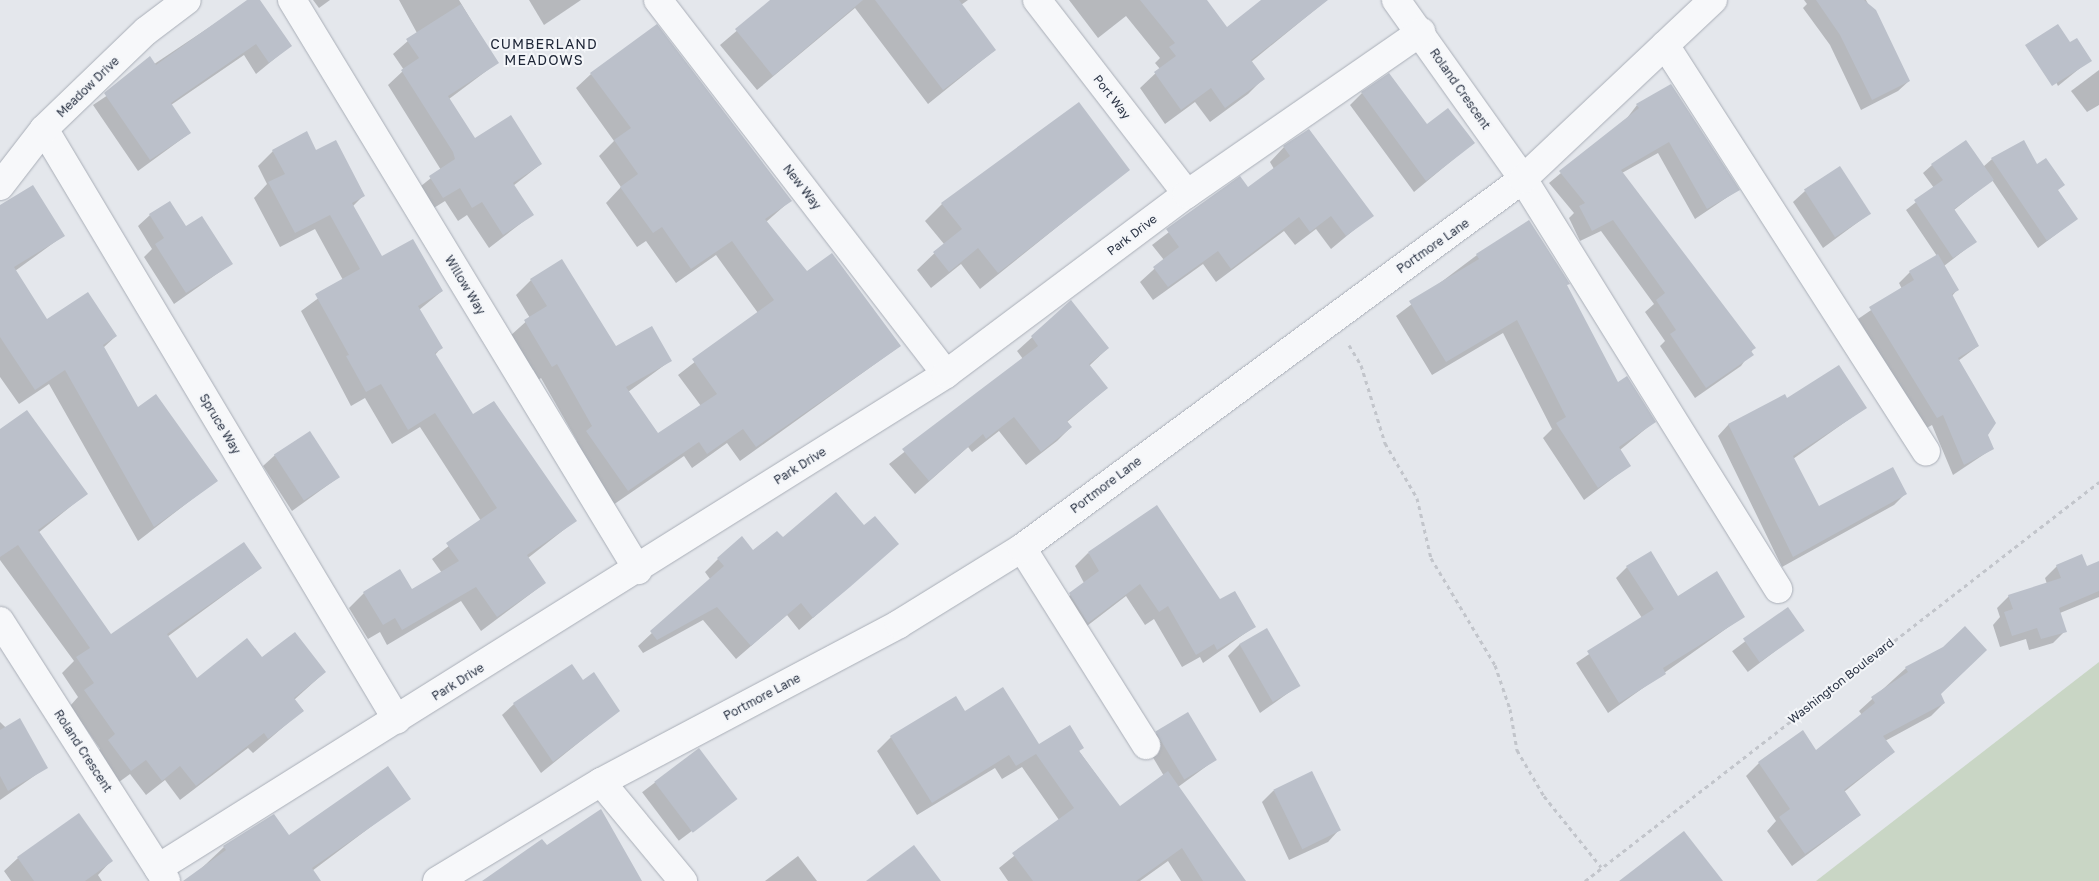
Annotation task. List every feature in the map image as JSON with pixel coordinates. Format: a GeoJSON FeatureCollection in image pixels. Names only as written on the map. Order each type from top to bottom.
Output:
{"type":"FeatureCollection","features":[{"type":"Feature","properties":{"kind":"street","name":"Meadow Drive"},"geometry":{"type":"LineString","coordinates":[[0,186],[44,129],[146,31],[187,0]]}},
{"type":"Feature","properties":{"kind":"street","name":"Willow Way"},"geometry":{"type":"LineString","coordinates":[[292,0],[638,570]]}},
{"type":"Feature","properties":{"kind":"street","name":"New Way"},"geometry":{"type":"LineString","coordinates":[[658,0],[946,374]]}},
{"type":"Feature","properties":{"kind":"street","name":"Port Way"},"geometry":{"type":"LineString","coordinates":[[1037,0],[1187,194]]}},
{"type":"Feature","properties":{"kind":"street","name":"Roland Crescent"},"geometry":{"type":"LineString","coordinates":[[1396,0],[1421,32],[1523,179],[1778,590]]}},
{"type":"Feature","properties":{"kind":"street","name":"Portmore Lane"},"geometry":{"type":"LineString","coordinates":[[436,881],[602,782],[899,624],[1022,548],[1333,316],[1523,179],[1713,0]]}},
{"type":"Feature","properties":{"kind":"street","name":"Park Drive"},"geometry":{"type":"LineString","coordinates":[[162,874],[397,720],[638,570],[946,374],[1187,194],[1421,32]]}},
{"type":"Feature","properties":{"kind":"street"},"geometry":{"type":"LineString","coordinates":[[1665,45],[1926,451]]}},
{"type":"Feature","properties":{"kind":"street","name":"Spruce Way"},"geometry":{"type":"LineString","coordinates":[[44,129],[397,720]]}},
{"type":"Feature","properties":{"kind":"street"},"geometry":{"type":"LineString","coordinates":[[1022,548],[1146,746]]}},
{"type":"Feature","properties":{"kind":"street","name":"Roland Crescent"},"geometry":{"type":"LineString","coordinates":[[0,621],[162,874]]}},
{"type":"Feature","properties":{"kind":"street"},"geometry":{"type":"LineString","coordinates":[[602,782],[683,881]]}},
{"type":"Feature","properties":{"kind":"path"},"geometry":{"type":"LineString","coordinates":[[1333,316],[1361,365],[1384,443],[1417,498],[1431,558],[1495,665],[1510,709],[1517,750],[1544,796],[1601,867]]}},
{"type":"Feature","properties":{"kind":"path","name":"Washington Boulevard"},"geometry":{"type":"LineString","coordinates":[[1585,881],[2099,482]]}},
{"type":"Feature","properties":{"kind":"green space"},"geometry":{"type":"Polygon","coordinates":[[[2099,662],[2099,881],[1816,881],[2099,662]]]}},
{"type":"Feature","properties":{"kind":"building"},"geometry":{"type":"Polygon","coordinates":[[[247,0],[260,0],[292,46],[269,63],[256,44],[171,103],[191,133],[150,160],[104,93],[150,56],[156,65],[247,0]]]}},
{"type":"Feature","properties":{"kind":"building"},"geometry":{"type":"Polygon","coordinates":[[[770,0],[863,0],[773,76],[735,29],[770,0]]]}},
{"type":"Feature","properties":{"kind":"building"},"geometry":{"type":"Polygon","coordinates":[[[875,0],[959,0],[996,50],[943,90],[875,0]]]}},
{"type":"Feature","properties":{"kind":"building"},"geometry":{"type":"Polygon","coordinates":[[[1140,0],[1207,0],[1227,27],[1261,0],[1328,0],[1251,60],[1265,79],[1225,108],[1211,88],[1181,110],[1154,72],[1176,56],[1169,47],[1175,43],[1140,0]]]}},
{"type":"Feature","properties":{"kind":"building"},"geometry":{"type":"Polygon","coordinates":[[[1816,0],[1864,0],[1876,10],[1910,81],[1872,100],[1840,35],[1816,0]]]}},
{"type":"Feature","properties":{"kind":"building"},"geometry":{"type":"Polygon","coordinates":[[[461,4],[499,63],[448,96],[475,138],[511,115],[542,164],[513,183],[534,215],[503,235],[482,202],[472,208],[460,188],[443,198],[429,176],[455,159],[453,152],[401,70],[419,58],[406,39],[461,4]]]}},
{"type":"Feature","properties":{"kind":"building"},"geometry":{"type":"Polygon","coordinates":[[[657,24],[792,201],[765,219],[807,271],[832,253],[901,346],[756,447],[743,429],[707,454],[699,442],[628,491],[586,431],[592,426],[557,364],[552,367],[524,320],[547,306],[530,279],[562,259],[616,346],[652,326],[672,361],[626,387],[658,433],[717,394],[692,359],[774,300],[732,241],[691,269],[662,227],[653,233],[620,187],[638,174],[614,140],[631,128],[590,73],[657,24]]]}},
{"type":"Feature","properties":{"kind":"building"},"geometry":{"type":"Polygon","coordinates":[[[2058,24],[2070,42],[2077,38],[2092,61],[2052,86],[2025,45],[2058,24]]]}},
{"type":"Feature","properties":{"kind":"building"},"geometry":{"type":"Polygon","coordinates":[[[1389,73],[1427,124],[1448,108],[1475,143],[1426,181],[1361,92],[1389,73]]]}},
{"type":"Feature","properties":{"kind":"building"},"geometry":{"type":"Polygon","coordinates":[[[1671,84],[1740,190],[1707,209],[1669,142],[1621,170],[1756,348],[1751,351],[1754,355],[1706,388],[1670,334],[1676,330],[1656,300],[1665,293],[1613,220],[1592,231],[1579,206],[1585,203],[1559,171],[1639,108],[1636,104],[1671,84]]]}},
{"type":"Feature","properties":{"kind":"building"},"geometry":{"type":"Polygon","coordinates":[[[1079,102],[1130,170],[998,273],[978,248],[949,272],[933,252],[962,229],[941,203],[1079,102]]]}},
{"type":"Feature","properties":{"kind":"building"},"geometry":{"type":"Polygon","coordinates":[[[1309,129],[1374,216],[1346,236],[1331,216],[1310,232],[1299,217],[1231,269],[1218,251],[1168,287],[1153,267],[1179,247],[1166,229],[1240,176],[1248,187],[1290,156],[1283,146],[1309,129]]]}},
{"type":"Feature","properties":{"kind":"building"},"geometry":{"type":"Polygon","coordinates":[[[307,131],[316,150],[336,140],[365,196],[352,203],[382,256],[413,239],[443,291],[418,306],[443,348],[435,353],[473,414],[494,401],[577,521],[527,555],[546,583],[497,617],[476,587],[402,630],[395,618],[383,625],[363,592],[400,569],[412,589],[459,561],[446,543],[497,508],[435,413],[408,430],[381,384],[366,392],[346,356],[349,355],[315,294],[360,269],[330,215],[295,233],[268,182],[285,174],[272,150],[307,131]]]}},
{"type":"Feature","properties":{"kind":"building"},"geometry":{"type":"Polygon","coordinates":[[[1966,140],[1994,180],[1954,209],[1977,242],[1953,258],[1914,200],[1943,180],[1931,164],[1966,140]]]}},
{"type":"Feature","properties":{"kind":"building"},"geometry":{"type":"Polygon","coordinates":[[[2024,140],[2037,164],[2046,158],[2065,185],[2058,190],[2078,219],[2047,241],[1991,158],[2024,140]]]}},
{"type":"Feature","properties":{"kind":"building"},"geometry":{"type":"Polygon","coordinates":[[[1840,166],[1871,214],[1835,237],[1804,189],[1840,166]]]}},
{"type":"Feature","properties":{"kind":"building"},"geometry":{"type":"Polygon","coordinates":[[[33,185],[65,236],[14,267],[47,319],[88,292],[117,336],[103,345],[138,407],[156,394],[218,481],[154,527],[65,370],[35,390],[0,337],[0,205],[33,185]]]}},
{"type":"Feature","properties":{"kind":"building"},"geometry":{"type":"Polygon","coordinates":[[[170,201],[186,226],[202,216],[233,264],[186,293],[155,244],[164,238],[149,214],[170,201]]]}},
{"type":"Feature","properties":{"kind":"building"},"geometry":{"type":"Polygon","coordinates":[[[1529,220],[1570,284],[1567,285],[1618,382],[1627,376],[1656,422],[1619,447],[1631,466],[1598,488],[1556,423],[1566,417],[1517,320],[1446,362],[1409,301],[1479,259],[1476,254],[1529,220]]]}},
{"type":"Feature","properties":{"kind":"building"},"geometry":{"type":"Polygon","coordinates":[[[1938,254],[1959,290],[1952,294],[1979,346],[1958,358],[1996,423],[1988,435],[1994,449],[1964,465],[1943,415],[1937,418],[1869,307],[1914,280],[1909,271],[1938,254]]]}},
{"type":"Feature","properties":{"kind":"building"},"geometry":{"type":"Polygon","coordinates":[[[1071,300],[1109,348],[1089,364],[1108,388],[1067,421],[1072,427],[1041,452],[1014,417],[986,439],[983,434],[929,481],[902,449],[1038,346],[1031,336],[1071,300]]]}},
{"type":"Feature","properties":{"kind":"building"},"geometry":{"type":"Polygon","coordinates":[[[1839,365],[1867,408],[1793,456],[1819,506],[1893,467],[1907,494],[1793,557],[1728,424],[1785,394],[1787,398],[1839,365]]]}},
{"type":"Feature","properties":{"kind":"building"},"geometry":{"type":"Polygon","coordinates":[[[27,410],[88,494],[38,530],[111,634],[244,542],[262,568],[167,634],[197,678],[247,638],[262,657],[295,632],[326,672],[294,698],[304,711],[268,739],[264,733],[196,786],[180,766],[162,781],[146,760],[131,771],[108,740],[115,734],[84,690],[94,683],[76,657],[90,648],[18,545],[0,557],[0,429],[27,410]]]}},
{"type":"Feature","properties":{"kind":"building"},"geometry":{"type":"Polygon","coordinates":[[[310,431],[340,477],[304,501],[274,454],[310,431]]]}},
{"type":"Feature","properties":{"kind":"building"},"geometry":{"type":"Polygon","coordinates":[[[836,492],[864,525],[875,516],[899,544],[813,618],[801,603],[751,646],[717,607],[657,640],[650,631],[724,566],[717,558],[742,536],[753,550],[777,531],[783,537],[836,492]]]}},
{"type":"Feature","properties":{"kind":"building"},"geometry":{"type":"Polygon","coordinates":[[[1157,505],[1220,599],[1235,591],[1256,627],[1217,650],[1214,644],[1196,655],[1168,606],[1159,612],[1140,584],[1088,623],[1069,593],[1099,571],[1088,552],[1157,505]]]}},
{"type":"Feature","properties":{"kind":"building"},"geometry":{"type":"Polygon","coordinates":[[[1651,551],[1678,596],[1717,571],[1745,617],[1663,668],[1666,674],[1619,703],[1587,651],[1654,609],[1626,566],[1651,551]]]}},
{"type":"Feature","properties":{"kind":"building"},"geometry":{"type":"Polygon","coordinates":[[[2082,554],[2087,566],[2099,561],[2099,591],[2059,608],[2067,632],[2041,639],[2037,628],[2012,636],[2004,612],[2013,609],[2008,595],[2061,578],[2056,565],[2082,554]]]}},
{"type":"Feature","properties":{"kind":"building"},"geometry":{"type":"Polygon","coordinates":[[[1788,607],[1805,631],[1760,662],[1743,639],[1788,607]]]}},
{"type":"Feature","properties":{"kind":"building"},"geometry":{"type":"Polygon","coordinates":[[[1965,626],[1987,650],[1941,694],[1945,703],[1883,736],[1895,752],[1844,790],[1861,815],[1805,854],[1779,817],[1790,809],[1758,762],[1803,730],[1816,750],[1875,703],[1871,697],[1908,672],[1905,667],[1943,647],[1965,626]]]}},
{"type":"Feature","properties":{"kind":"building"},"geometry":{"type":"Polygon","coordinates":[[[1267,628],[1300,686],[1273,702],[1239,644],[1267,628]]]}},
{"type":"Feature","properties":{"kind":"building"},"geometry":{"type":"Polygon","coordinates":[[[572,664],[583,680],[594,672],[620,711],[553,762],[513,703],[572,664]]]}},
{"type":"Feature","properties":{"kind":"building"},"geometry":{"type":"Polygon","coordinates":[[[1003,687],[1039,744],[1070,725],[1084,748],[1079,751],[1120,806],[1168,771],[1246,881],[1203,881],[1182,848],[1136,881],[1033,881],[1012,853],[1074,808],[1036,754],[1016,766],[1009,755],[932,803],[890,736],[956,696],[965,711],[1003,687]]]}},
{"type":"Feature","properties":{"kind":"building"},"geometry":{"type":"Polygon","coordinates":[[[1188,712],[1217,760],[1184,780],[1155,732],[1188,712]]]}},
{"type":"Feature","properties":{"kind":"building"},"geometry":{"type":"Polygon","coordinates":[[[20,718],[48,768],[8,791],[0,776],[0,730],[20,718]]]}},
{"type":"Feature","properties":{"kind":"building"},"geometry":{"type":"Polygon","coordinates":[[[699,748],[738,799],[693,833],[654,782],[699,748]]]}},
{"type":"Feature","properties":{"kind":"building"},"geometry":{"type":"Polygon","coordinates":[[[388,766],[411,799],[312,868],[321,881],[183,881],[226,850],[223,846],[274,814],[289,835],[388,766]]]}},
{"type":"Feature","properties":{"kind":"building"},"geometry":{"type":"Polygon","coordinates":[[[1312,771],[1341,830],[1302,849],[1273,790],[1312,771]]]}},
{"type":"Feature","properties":{"kind":"building"},"geometry":{"type":"Polygon","coordinates":[[[601,809],[642,881],[482,881],[542,839],[547,845],[601,809]]]}},
{"type":"Feature","properties":{"kind":"building"},"geometry":{"type":"Polygon","coordinates":[[[79,813],[113,861],[85,881],[34,881],[17,857],[79,813]]]}},
{"type":"Feature","properties":{"kind":"building"},"geometry":{"type":"Polygon","coordinates":[[[1684,831],[1723,881],[1619,881],[1684,831]]]}},
{"type":"Feature","properties":{"kind":"building"},"geometry":{"type":"Polygon","coordinates":[[[914,845],[941,881],[866,881],[914,845]]]}},
{"type":"Feature","properties":{"kind":"district","name":"CUMBERLAND MEADOWS"},"geometry":{"type":"Point","coordinates":[544,52]}}]}
